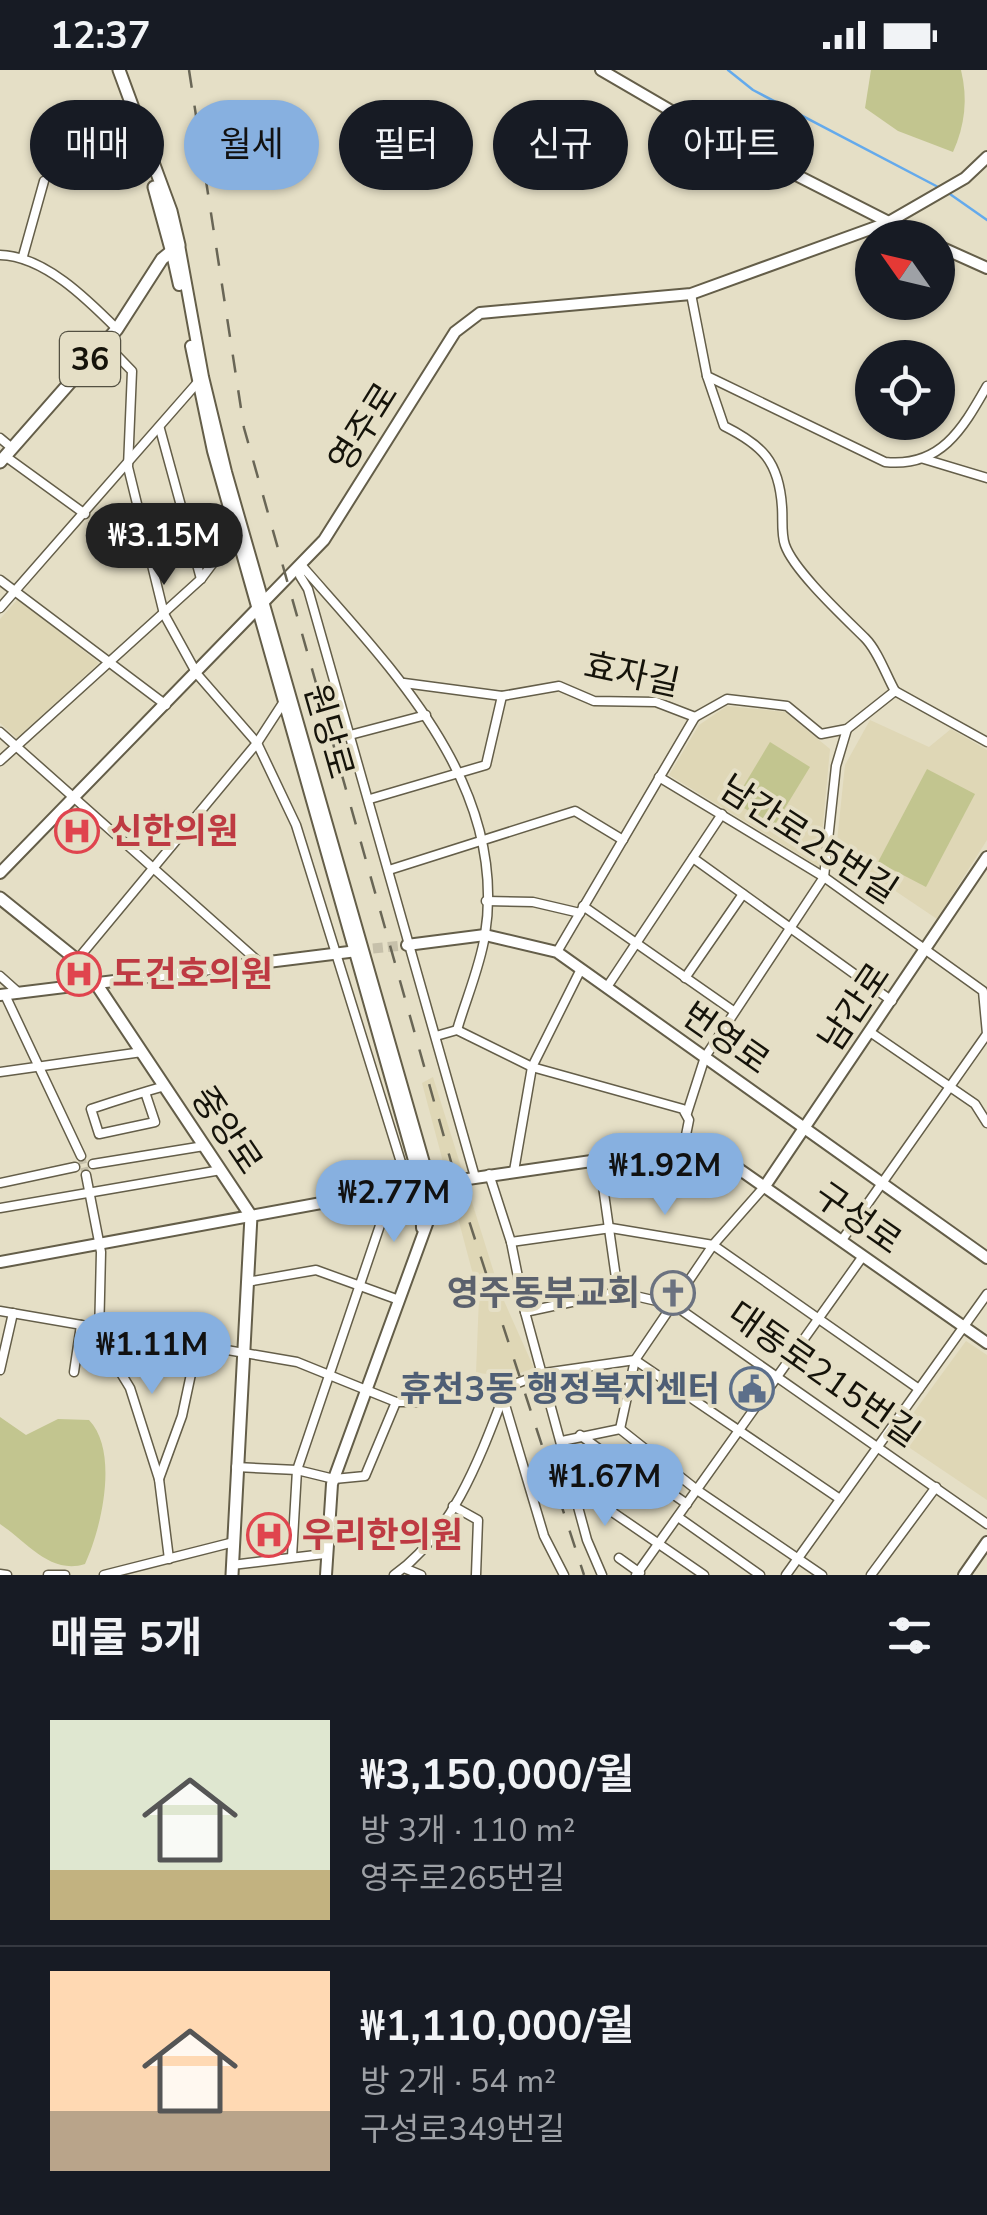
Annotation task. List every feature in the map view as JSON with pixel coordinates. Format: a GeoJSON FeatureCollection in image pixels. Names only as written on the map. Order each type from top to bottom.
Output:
{"type":"FeatureCollection","features":[{"type":"Feature","properties":{"kind":"main road","name":"원당로"},"geometry":{"type":"LineString","coordinates":[[116,70],[175,247],[199,381],[420,1186]]}},
{"type":"Feature","properties":{"kind":"main road"},"geometry":{"type":"LineString","coordinates":[[601,70],[883,220]]}},
{"type":"Feature","properties":{"kind":"main road","name":"영주로"},"geometry":{"type":"LineString","coordinates":[[891,220],[965,178],[987,156]]}},
{"type":"Feature","properties":{"kind":"main road","name":"영주로"},"geometry":{"type":"LineString","coordinates":[[0,873],[324,540],[454,332],[467,320],[480,313],[691,294],[855,234]]}},
{"type":"Feature","properties":{"kind":"main road","name":"36"},"geometry":{"type":"LineString","coordinates":[[5,456],[117,329],[175,247]]}},
{"type":"Feature","properties":{"kind":"main road"},"geometry":{"type":"LineString","coordinates":[[955,254],[987,268]]}},
{"type":"Feature","properties":{"kind":"main road","name":"원당로"},"geometry":{"type":"LineString","coordinates":[[242,540],[256,576],[283,703],[357,950],[420,1186],[422,1228],[334,1478],[324,1554],[326,1575]]}},
{"type":"Feature","properties":{"kind":"main road"},"geometry":{"type":"LineString","coordinates":[[256,576],[284,585]]}},
{"type":"Feature","properties":{"kind":"main road","name":"남간로"},"geometry":{"type":"LineString","coordinates":[[765,1186],[987,858]]}},
{"type":"Feature","properties":{"kind":"main road","name":"중앙로"},"geometry":{"type":"LineString","coordinates":[[0,898],[78,960],[251,1216],[232,1570]]}},
{"type":"Feature","properties":{"kind":"main road","name":"번영로"},"geometry":{"type":"LineString","coordinates":[[408,945],[485,935],[556,952],[987,1258]]}},
{"type":"Feature","properties":{"kind":"main road"},"geometry":{"type":"LineString","coordinates":[[3,995],[357,950]]}},
{"type":"Feature","properties":{"kind":"main road","name":"구성로"},"geometry":{"type":"LineString","coordinates":[[0,1262],[474,1176],[684,1150],[726,1160],[987,1343]]}},
{"type":"Feature","properties":{"kind":"main road"},"geometry":{"type":"LineString","coordinates":[[964,1575],[987,1542]]}},
{"type":"Feature","properties":{"kind":"street"},"geometry":{"type":"LineString","coordinates":[[24,256],[42,190]]}},
{"type":"Feature","properties":{"kind":"street"},"geometry":{"type":"LineString","coordinates":[[0,255],[24,256],[94,306],[117,329]]}},
{"type":"Feature","properties":{"kind":"street"},"geometry":{"type":"LineString","coordinates":[[691,294],[707,376],[724,426],[756,440],[766,456],[781,494],[784,544],[796,563],[848,625],[867,640],[895,691],[987,742]]}},
{"type":"Feature","properties":{"kind":"street"},"geometry":{"type":"LineString","coordinates":[[105,343],[132,371],[128,467],[164,614],[197,674],[257,743],[296,825],[420,1186]]}},
{"type":"Feature","properties":{"kind":"street"},"geometry":{"type":"LineString","coordinates":[[707,376],[886,462],[923,459],[987,478]]}},
{"type":"Feature","properties":{"kind":"street"},"geometry":{"type":"LineString","coordinates":[[0,608],[128,467],[199,381]]}},
{"type":"Feature","properties":{"kind":"street"},"geometry":{"type":"LineString","coordinates":[[923,459],[958,436],[987,386]]}},
{"type":"Feature","properties":{"kind":"street"},"geometry":{"type":"LineString","coordinates":[[160,429],[201,580]]}},
{"type":"Feature","properties":{"kind":"street"},"geometry":{"type":"LineString","coordinates":[[0,438],[5,456],[84,514]]}},
{"type":"Feature","properties":{"kind":"street"},"geometry":{"type":"LineString","coordinates":[[0,761],[201,580],[210,564],[242,540]]}},
{"type":"Feature","properties":{"kind":"street"},"geometry":{"type":"LineString","coordinates":[[302,566],[404,683],[461,772],[481,844],[486,901],[485,935],[457,1030]]}},
{"type":"Feature","properties":{"kind":"street"},"geometry":{"type":"LineString","coordinates":[[302,566],[300,576],[308,589],[370,799],[474,1176]]}},
{"type":"Feature","properties":{"kind":"street"},"geometry":{"type":"LineString","coordinates":[[0,580],[166,705]]}},
{"type":"Feature","properties":{"kind":"street","name":"효자길"},"geometry":{"type":"LineString","coordinates":[[404,683],[502,696],[560,686],[594,701],[656,702],[695,717],[727,699],[788,706],[820,734],[847,729]]}},
{"type":"Feature","properties":{"kind":"street"},"geometry":{"type":"LineString","coordinates":[[684,1150],[687,1113],[705,1057],[730,1022],[732,1010],[824,877],[836,766],[847,729],[895,691]]}},
{"type":"Feature","properties":{"kind":"street"},"geometry":{"type":"LineString","coordinates":[[370,799],[486,765],[502,696]]}},
{"type":"Feature","properties":{"kind":"street"},"geometry":{"type":"LineString","coordinates":[[78,960],[257,743],[283,703]]}},
{"type":"Feature","properties":{"kind":"street"},"geometry":{"type":"LineString","coordinates":[[350,735],[426,715]]}},
{"type":"Feature","properties":{"kind":"street"},"geometry":{"type":"LineString","coordinates":[[556,952],[695,717]]}},
{"type":"Feature","properties":{"kind":"street"},"geometry":{"type":"LineString","coordinates":[[0,732],[259,962]]}},
{"type":"Feature","properties":{"kind":"street","name":"남간로25번길"},"geometry":{"type":"LineString","coordinates":[[660,777],[824,877],[983,991],[987,1034],[842,1240]]}},
{"type":"Feature","properties":{"kind":"street"},"geometry":{"type":"LineString","coordinates":[[390,870],[575,811],[623,840]]}},
{"type":"Feature","properties":{"kind":"street"},"geometry":{"type":"LineString","coordinates":[[607,988],[722,814]]}},
{"type":"Feature","properties":{"kind":"street"},"geometry":{"type":"LineString","coordinates":[[693,858],[892,1001]]}},
{"type":"Feature","properties":{"kind":"street"},"geometry":{"type":"LineString","coordinates":[[685,978],[743,894]]}},
{"type":"Feature","properties":{"kind":"street"},"geometry":{"type":"LineString","coordinates":[[486,901],[533,902],[581,910],[732,1010]]}},
{"type":"Feature","properties":{"kind":"street"},"geometry":{"type":"LineString","coordinates":[[514,1171],[532,1067],[580,969]]}},
{"type":"Feature","properties":{"kind":"street"},"geometry":{"type":"LineString","coordinates":[[0,976],[20,993]]}},
{"type":"Feature","properties":{"kind":"street"},"geometry":{"type":"LineString","coordinates":[[3,995],[81,1156]]}},
{"type":"Feature","properties":{"kind":"street"},"geometry":{"type":"LineString","coordinates":[[436,1036],[457,1030],[532,1067],[687,1113]]}},
{"type":"Feature","properties":{"kind":"street"},"geometry":{"type":"LineString","coordinates":[[870,1032],[975,1104],[987,1123]]}},
{"type":"Feature","properties":{"kind":"street"},"geometry":{"type":"LineString","coordinates":[[0,1072],[142,1052]]}},
{"type":"Feature","properties":{"kind":"street"},"geometry":{"type":"LineString","coordinates":[[145,1092],[155,1122],[100,1134],[91,1109],[164,1086]]}},
{"type":"Feature","properties":{"kind":"street"},"geometry":{"type":"LineString","coordinates":[[93,1164],[204,1146]]}},
{"type":"Feature","properties":{"kind":"street"},"geometry":{"type":"LineString","coordinates":[[600,1158],[618,1292]]}},
{"type":"Feature","properties":{"kind":"street"},"geometry":{"type":"LineString","coordinates":[[0,1182],[75,1168]]}},
{"type":"Feature","properties":{"kind":"street"},"geometry":{"type":"LineString","coordinates":[[0,1208],[221,1170]]}},
{"type":"Feature","properties":{"kind":"street"},"geometry":{"type":"LineString","coordinates":[[489,1174],[511,1242],[525,1312],[573,1485],[602,1575]]}},
{"type":"Feature","properties":{"kind":"street"},"geometry":{"type":"LineString","coordinates":[[86,1176],[100,1244],[98,1337],[130,1388],[159,1479],[169,1559]]}},
{"type":"Feature","properties":{"kind":"street"},"geometry":{"type":"LineString","coordinates":[[620,1429],[634,1360],[713,1246],[765,1186]]}},
{"type":"Feature","properties":{"kind":"street"},"geometry":{"type":"LineString","coordinates":[[292,1556],[297,1470],[392,1190]]}},
{"type":"Feature","properties":{"kind":"street"},"geometry":{"type":"LineString","coordinates":[[511,1242],[611,1228],[713,1246],[919,1389]]}},
{"type":"Feature","properties":{"kind":"street"},"geometry":{"type":"LineString","coordinates":[[619,1558],[639,1574],[863,1256]]}},
{"type":"Feature","properties":{"kind":"street"},"geometry":{"type":"LineString","coordinates":[[247,1282],[316,1270],[361,1290],[399,1300]]}},
{"type":"Feature","properties":{"kind":"street","name":"대동로215번길"},"geometry":{"type":"LineString","coordinates":[[525,1312],[618,1292],[674,1304],[987,1524]]}},
{"type":"Feature","properties":{"kind":"street"},"geometry":{"type":"LineString","coordinates":[[786,1575],[987,1294]]}},
{"type":"Feature","properties":{"kind":"street"},"geometry":{"type":"LineString","coordinates":[[1,1308],[298,1362],[365,1392],[396,1402],[418,1402]]}},
{"type":"Feature","properties":{"kind":"street"},"geometry":{"type":"LineString","coordinates":[[0,1370],[13,1313]]}},
{"type":"Feature","properties":{"kind":"street"},"geometry":{"type":"LineString","coordinates":[[74,1372],[81,1325]]}},
{"type":"Feature","properties":{"kind":"street"},"geometry":{"type":"LineString","coordinates":[[159,1479],[182,1416],[197,1346]]}},
{"type":"Feature","properties":{"kind":"street"},"geometry":{"type":"LineString","coordinates":[[394,1575],[404,1568],[453,1506],[507,1387],[544,1374],[634,1360],[840,1500]]}},
{"type":"Feature","properties":{"kind":"street"},"geometry":{"type":"LineString","coordinates":[[503,1398],[544,1536],[564,1575]]}},
{"type":"Feature","properties":{"kind":"street"},"geometry":{"type":"LineString","coordinates":[[236,1466],[297,1470],[334,1478],[365,1476],[396,1402]]}},
{"type":"Feature","properties":{"kind":"street"},"geometry":{"type":"LineString","coordinates":[[562,1440],[620,1429],[697,1490],[822,1575]]}},
{"type":"Feature","properties":{"kind":"street"},"geometry":{"type":"LineString","coordinates":[[580,1436],[652,1488],[661,1486],[687,1504]]}},
{"type":"Feature","properties":{"kind":"street"},"geometry":{"type":"LineString","coordinates":[[573,1485],[704,1575]]}},
{"type":"Feature","properties":{"kind":"street"},"geometry":{"type":"LineString","coordinates":[[871,1575],[936,1487]]}},
{"type":"Feature","properties":{"kind":"street"},"geometry":{"type":"LineString","coordinates":[[453,1506],[478,1520],[476,1575]]}},
{"type":"Feature","properties":{"kind":"street"},"geometry":{"type":"LineString","coordinates":[[678,1517],[760,1575]]}},
{"type":"Feature","properties":{"kind":"street"},"geometry":{"type":"LineString","coordinates":[[104,1575],[234,1542]]}},
{"type":"Feature","properties":{"kind":"street"},"geometry":{"type":"LineString","coordinates":[[232,1570],[292,1556],[324,1554]]}},
{"type":"Feature","properties":{"kind":"street"},"geometry":{"type":"LineString","coordinates":[[404,1568],[421,1575]]}},
{"type":"Feature","properties":{"kind":"street"},"geometry":{"type":"LineString","coordinates":[[0,1574],[8,1575]]}},
{"type":"Feature","properties":{"kind":"street"},"geometry":{"type":"LineString","coordinates":[[48,1575],[66,1575]]}},
{"type":"Feature","properties":{"kind":"shaded area"},"geometry":{"type":"Polygon","coordinates":[[[18,599],[99,663],[17,738],[0,723],[0,619],[18,599]]]}},
{"type":"Feature","properties":{"kind":"shaded area"},"geometry":{"type":"Polygon","coordinates":[[[727,706],[785,712],[830,749],[819,867],[669,775],[699,725],[727,706]]]}},
{"type":"Feature","properties":{"kind":"shaded area"},"geometry":{"type":"Polygon","coordinates":[[[870,720],[929,747],[951,729],[987,750],[987,840],[937,919],[836,851],[845,765],[870,720]]]}},
{"type":"Feature","properties":{"kind":"shaded area"},"geometry":{"type":"Polygon","coordinates":[[[433,1077],[500,1292],[534,1368],[512,1376],[476,1373],[479,1297],[422,1083],[433,1077]]]}},
{"type":"Feature","properties":{"kind":"shaded area"},"geometry":{"type":"Polygon","coordinates":[[[966,1341],[987,1355],[987,1500],[895,1438],[966,1341]]]}},
{"type":"Feature","properties":{"kind":"green space"},"geometry":{"type":"Polygon","coordinates":[[[871,70],[961,70],[964,112],[953,152],[898,131],[865,108],[871,70]]]}},
{"type":"Feature","properties":{"kind":"green space"},"geometry":{"type":"Polygon","coordinates":[[[770,742],[810,767],[774,826],[734,802],[770,742]]]}},
{"type":"Feature","properties":{"kind":"green space"},"geometry":{"type":"Polygon","coordinates":[[[927,769],[975,794],[926,887],[878,862],[927,769]]]}},
{"type":"Feature","properties":{"kind":"green space"},"geometry":{"type":"Polygon","coordinates":[[[0,1417],[26,1435],[58,1419],[89,1420],[98,1434],[105,1490],[85,1564],[72,1566],[50,1561],[0,1524],[0,1417]]]}},
{"type":"Feature","properties":{"kind":"waterway"},"geometry":{"type":"LineString","coordinates":[[728,70],[753,90],[940,188]]}},
{"type":"Feature","properties":{"kind":"waterway"},"geometry":{"type":"LineString","coordinates":[[947,192],[987,220]]}},
{"type":"Feature","properties":{"kind":"tunnel"},"geometry":{"type":"LineString","coordinates":[[358,950],[407,945]]}},
{"type":"Feature","properties":{"kind":"tunnel"},"geometry":{"type":"LineString","coordinates":[[81,1156],[86,1175]]}},
{"type":"Feature","properties":{"kind":"railway"},"geometry":{"type":"LineString","coordinates":[[189,70],[244,428],[459,1190],[584,1575]]}},
{"type":"Feature","properties":{"kind":"place","name":"신한의원"},"geometry":{"type":"Point","coordinates":[77,831]}},
{"type":"Feature","properties":{"kind":"place","name":"도건호의원"},"geometry":{"type":"Point","coordinates":[79,974]}},
{"type":"Feature","properties":{"kind":"place","name":"영주동부교회"},"geometry":{"type":"Point","coordinates":[673,1293]}},
{"type":"Feature","properties":{"kind":"place","name":"휴천3동 행정복지센터"},"geometry":{"type":"Point","coordinates":[752,1389]}},
{"type":"Feature","properties":{"kind":"place","name":"우리한의원"},"geometry":{"type":"Point","coordinates":[269,1535]}}]}
